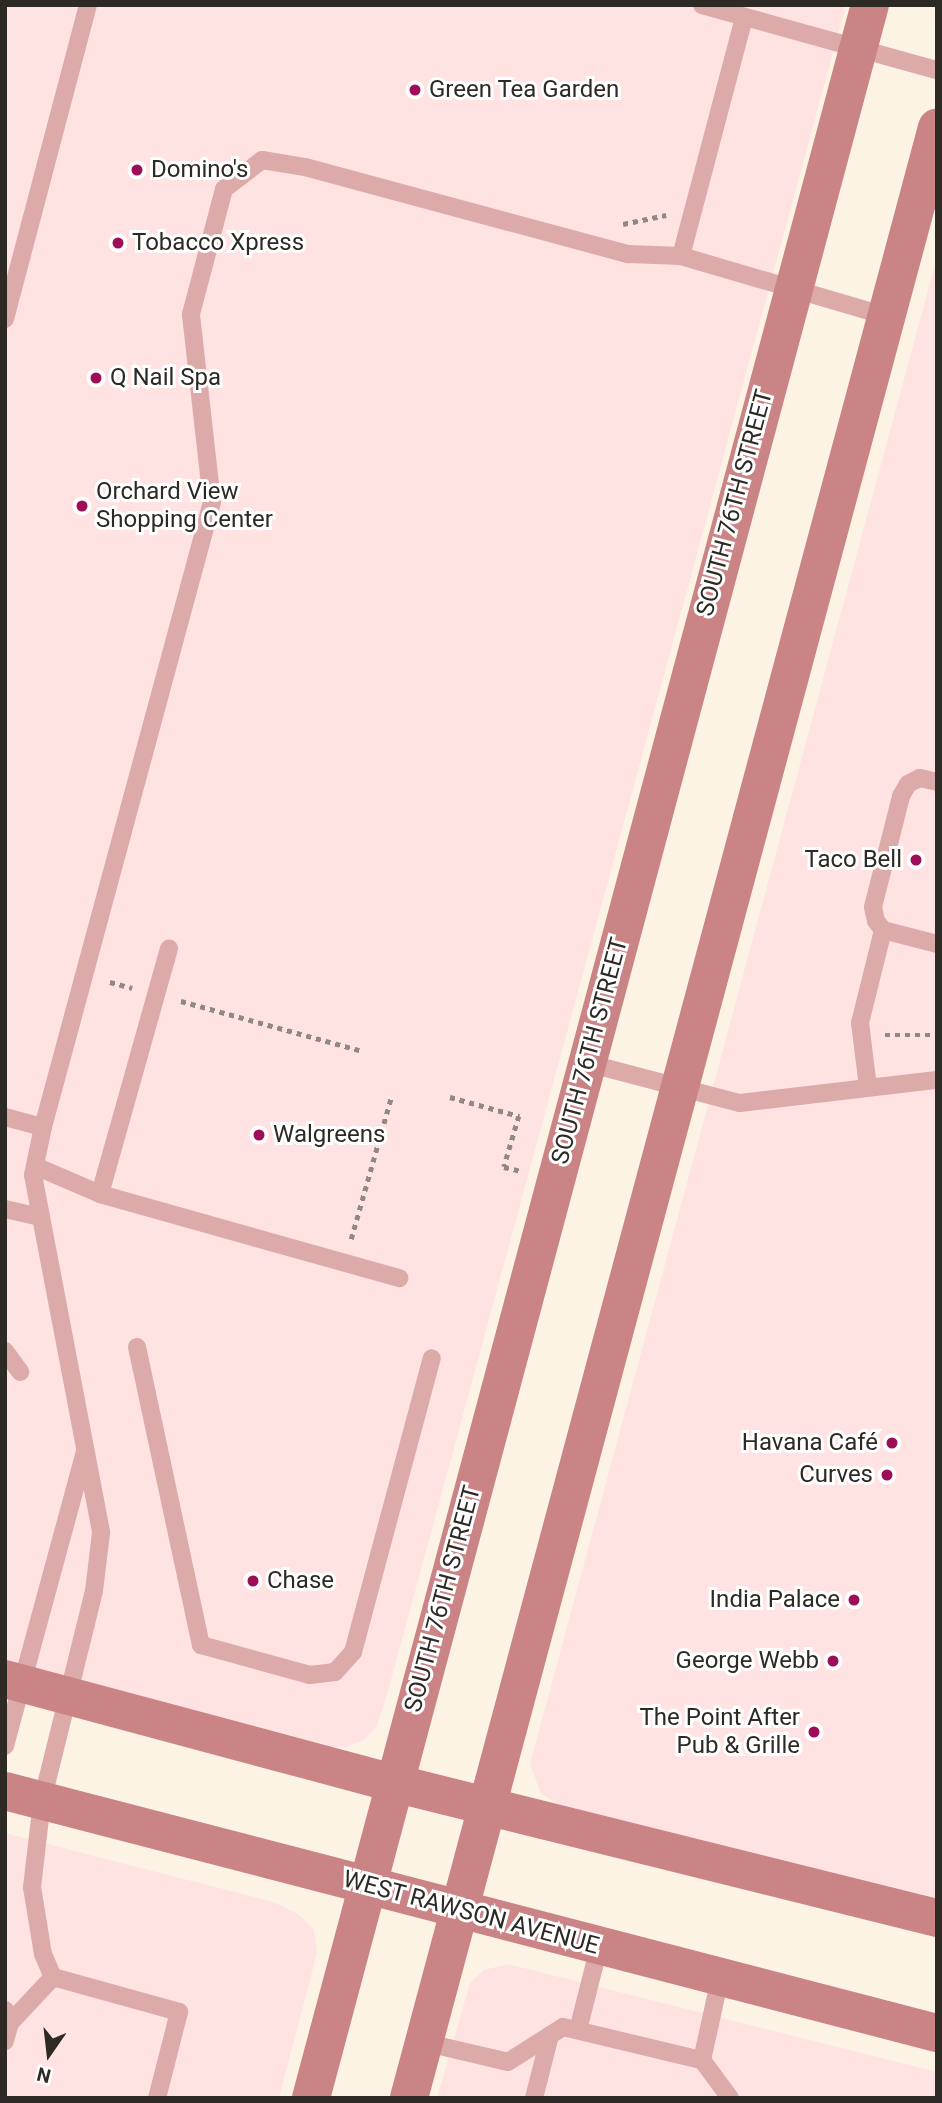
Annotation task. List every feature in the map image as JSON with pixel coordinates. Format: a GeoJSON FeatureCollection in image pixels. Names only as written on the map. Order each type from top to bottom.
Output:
{"type":"FeatureCollection","features":[{"type":"Feature","properties":{"kind":"main road","name":"SOUTH 76TH STREET"},"geometry":{"type":"LineString","coordinates":[[311,2098],[792,287],[870,5]]}},
{"type":"Feature","properties":{"kind":"main road"},"geometry":{"type":"LineString","coordinates":[[409,2098],[937,127]]}},
{"type":"Feature","properties":{"kind":"main road"},"geometry":{"type":"LineString","coordinates":[[14,1681],[394,1783],[489,1804],[937,1918]]}},
{"type":"Feature","properties":{"kind":"main road","name":"WEST RAWSON AVENUE"},"geometry":{"type":"LineString","coordinates":[[5,1791],[458,1911],[937,2033]]}},
{"type":"Feature","properties":{"kind":"lane"},"geometry":{"type":"LineString","coordinates":[[5,319],[88,5]]}},
{"type":"Feature","properties":{"kind":"lane"},"geometry":{"type":"LineString","coordinates":[[702,5],[937,70]]}},
{"type":"Feature","properties":{"kind":"lane"},"geometry":{"type":"LineString","coordinates":[[681,256],[744,17]]}},
{"type":"Feature","properties":{"kind":"lane"},"geometry":{"type":"LineString","coordinates":[[53,1977],[43,1954],[32,1886],[42,1801],[94,1591],[101,1533],[87,1445],[33,1175],[43,1127],[212,502],[191,314],[224,189],[262,160],[305,167],[628,254],[681,256],[886,316]]}},
{"type":"Feature","properties":{"kind":"lane"},"geometry":{"type":"LineString","coordinates":[[937,782],[919,778],[908,784],[901,796],[873,906],[876,921],[883,930],[937,944]]}},
{"type":"Feature","properties":{"kind":"lane"},"geometry":{"type":"LineString","coordinates":[[868,1087],[860,1023],[883,930]]}},
{"type":"Feature","properties":{"kind":"lane"},"geometry":{"type":"LineString","coordinates":[[100,1194],[169,950]]}},
{"type":"Feature","properties":{"kind":"lane"},"geometry":{"type":"LineString","coordinates":[[587,1063],[740,1103],[937,1080]]}},
{"type":"Feature","properties":{"kind":"lane"},"geometry":{"type":"LineString","coordinates":[[5,1117],[43,1127]]}},
{"type":"Feature","properties":{"kind":"lane"},"geometry":{"type":"LineString","coordinates":[[35,1166],[100,1194],[399,1278]]}},
{"type":"Feature","properties":{"kind":"lane"},"geometry":{"type":"LineString","coordinates":[[5,1209],[41,1217]]}},
{"type":"Feature","properties":{"kind":"lane"},"geometry":{"type":"LineString","coordinates":[[137,1347],[201,1645],[310,1675],[335,1672],[353,1652],[432,1358]]}},
{"type":"Feature","properties":{"kind":"lane"},"geometry":{"type":"LineString","coordinates":[[5,1351],[20,1372]]}},
{"type":"Feature","properties":{"kind":"lane"},"geometry":{"type":"LineString","coordinates":[[5,1746],[14,1681],[87,1445]]}},
{"type":"Feature","properties":{"kind":"lane"},"geometry":{"type":"LineString","coordinates":[[578,2030],[599,1947]]}},
{"type":"Feature","properties":{"kind":"lane"},"geometry":{"type":"LineString","coordinates":[[53,1977],[179,2012],[157,2098]]}},
{"type":"Feature","properties":{"kind":"lane"},"geometry":{"type":"LineString","coordinates":[[7,2024],[53,1977]]}},
{"type":"Feature","properties":{"kind":"lane"},"geometry":{"type":"LineString","coordinates":[[702,2060],[719,1978]]}},
{"type":"Feature","properties":{"kind":"lane"},"geometry":{"type":"LineString","coordinates":[[423,2042],[508,2062],[563,2027],[702,2060],[730,2098]]}},
{"type":"Feature","properties":{"kind":"lane"},"geometry":{"type":"LineString","coordinates":[[534,2098],[550,2035]]}},
{"type":"Feature","properties":{"kind":"path"},"geometry":{"type":"LineString","coordinates":[[609,220],[623,224],[665,214],[691,220]]}},
{"type":"Feature","properties":{"kind":"path"},"geometry":{"type":"LineString","coordinates":[[84,975],[359,1050]]}},
{"type":"Feature","properties":{"kind":"path"},"geometry":{"type":"LineString","coordinates":[[880,1035],[937,1035]]}},
{"type":"Feature","properties":{"kind":"path"},"geometry":{"type":"LineString","coordinates":[[450,1097],[519,1116],[504,1167],[522,1172]]}},
{"type":"Feature","properties":{"kind":"path"},"geometry":{"type":"LineString","coordinates":[[344,1264],[391,1098]]}},
{"type":"Feature","properties":{"kind":"shaded area"},"geometry":{"type":"Polygon","coordinates":[[[5,5],[846,5],[388,1691],[377,1726],[365,1739],[348,1747],[330,1747],[5,1660],[5,5]]]}},
{"type":"Feature","properties":{"kind":"shaded area"},"geometry":{"type":"Polygon","coordinates":[[[937,257],[937,1898],[560,1805],[541,1794],[530,1764],[937,257]]]}},
{"type":"Feature","properties":{"kind":"shaded area"},"geometry":{"type":"Polygon","coordinates":[[[5,1833],[273,1902],[298,1914],[314,1930],[317,1953],[279,2098],[5,2098],[5,1833]]]}},
{"type":"Feature","properties":{"kind":"shaded area"},"geometry":{"type":"Polygon","coordinates":[[[508,1964],[937,2072],[937,2098],[437,2098],[470,1983],[484,1970],[508,1964]]]}},
{"type":"Feature","properties":{"kind":"place","name":"Green Tea Garden"},"geometry":{"type":"Point","coordinates":[415,90]}},
{"type":"Feature","properties":{"kind":"place","name":"Domino's"},"geometry":{"type":"Point","coordinates":[137,170]}},
{"type":"Feature","properties":{"kind":"place","name":"Tobacco Xpress"},"geometry":{"type":"Point","coordinates":[118,243]}},
{"type":"Feature","properties":{"kind":"place","name":"Q Nail Spa"},"geometry":{"type":"Point","coordinates":[96,378]}},
{"type":"Feature","properties":{"kind":"place","name":"Orchard View Shopping Center"},"geometry":{"type":"Point","coordinates":[82,506]}},
{"type":"Feature","properties":{"kind":"place","name":"Taco Bell"},"geometry":{"type":"Point","coordinates":[916,860]}},
{"type":"Feature","properties":{"kind":"place","name":"Walgreens"},"geometry":{"type":"Point","coordinates":[259,1135]}},
{"type":"Feature","properties":{"kind":"place","name":"Havana Café"},"geometry":{"type":"Point","coordinates":[892,1443]}},
{"type":"Feature","properties":{"kind":"place","name":"Curves"},"geometry":{"type":"Point","coordinates":[887,1475]}},
{"type":"Feature","properties":{"kind":"place","name":"Chase"},"geometry":{"type":"Point","coordinates":[253,1581]}},
{"type":"Feature","properties":{"kind":"place","name":"India Palace"},"geometry":{"type":"Point","coordinates":[854,1600]}},
{"type":"Feature","properties":{"kind":"place","name":"George Webb"},"geometry":{"type":"Point","coordinates":[833,1661]}},
{"type":"Feature","properties":{"kind":"place","name":"The Point After Pub & Grille"},"geometry":{"type":"Point","coordinates":[814,1732]}}]}
